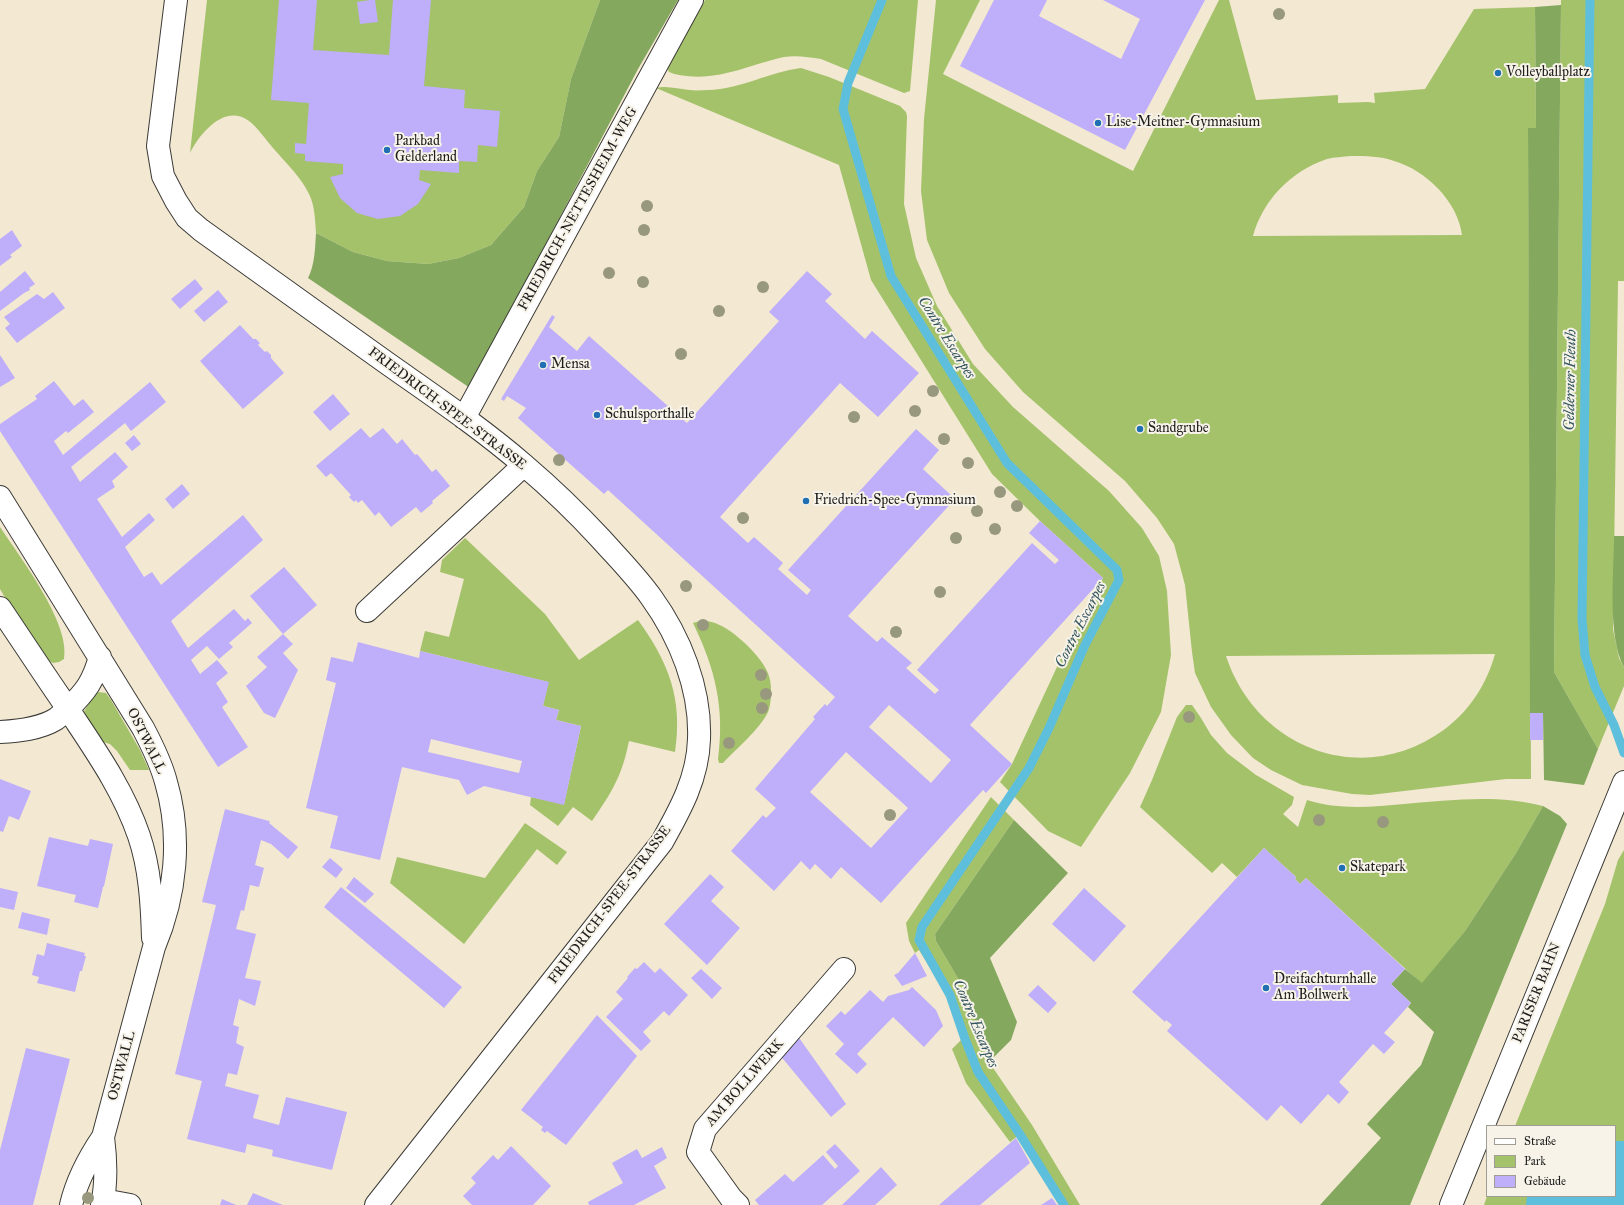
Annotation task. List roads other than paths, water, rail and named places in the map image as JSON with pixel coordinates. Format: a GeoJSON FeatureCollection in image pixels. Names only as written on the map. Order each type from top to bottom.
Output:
{"type":"FeatureCollection","features":[{"type":"Feature","properties":{"kind":"street","name":"FRIEDRICH-SPEE-STRASSE"},"geometry":{"type":"LineString","coordinates":[[176,0],[158,146],[164,176],[176,201],[187,218],[200,230],[464,418],[524,465],[583,521],[627,567],[651,597],[667,623],[684,657],[692,682],[699,720],[698,755],[693,778],[683,806],[662,842],[376,1205]]}},
{"type":"Feature","properties":{"kind":"street","name":"FRIEDRICH-NETTESHEIM-WEG"},"geometry":{"type":"LineString","coordinates":[[464,418],[692,0]]}},
{"type":"Feature","properties":{"kind":"street"},"geometry":{"type":"LineString","coordinates":[[367,611],[524,465]]}},
{"type":"Feature","properties":{"kind":"street","name":"OSTWALL"},"geometry":{"type":"LineString","coordinates":[[0,497],[143,728],[157,757],[166,782],[173,817],[176,856],[170,899],[163,925],[154,947],[102,1137],[87,1160],[76,1186],[71,1205]]}},
{"type":"Feature","properties":{"kind":"street","name":"OSTWALL"},"geometry":{"type":"LineString","coordinates":[[0,608],[103,762],[129,810],[140,838],[147,870],[152,909],[154,947]]}},
{"type":"Feature","properties":{"kind":"street"},"geometry":{"type":"LineString","coordinates":[[0,732],[41,726],[55,720],[84,693],[95,676],[100,657]]}},
{"type":"Feature","properties":{"kind":"street","name":"PARISER BAHN"},"geometry":{"type":"LineString","coordinates":[[1451,1205],[1620,792]]}},
{"type":"Feature","properties":{"kind":"street","name":"AM BOLLWERK"},"geometry":{"type":"LineString","coordinates":[[738,1205],[731,1198],[698,1152],[705,1129],[844,968]]}},
{"type":"Feature","properties":{"kind":"street","name":"OSTWALL"},"geometry":{"type":"LineString","coordinates":[[102,1137],[106,1162],[103,1203]]}},
{"type":"Feature","properties":{"kind":"street"},"geometry":{"type":"LineString","coordinates":[[103,1203],[130,1205]]}},
{"type":"Feature","properties":{"kind":"water"},"geometry":{"type":"Polygon","coordinates":[[[1616,1141],[1624,1141],[1624,1205],[1526,1205],[1527,1197],[1616,1197],[1616,1141]]]}},
{"type":"Feature","properties":{"kind":"waterway","name":"Contre Escarpes"},"geometry":{"type":"LineString","coordinates":[[882,0],[848,83],[843,109],[891,276],[1007,463],[1117,570],[1119,580],[1085,645],[1049,728],[1029,768],[922,927],[919,940],[950,995],[978,1072],[1019,1133],[1064,1205]]}},
{"type":"Feature","properties":{"kind":"waterway","name":"Gelderner Fleuth"},"geometry":{"type":"LineString","coordinates":[[1590,0],[1582,619],[1585,655],[1595,687],[1614,725],[1624,753]]}},
{"type":"Feature","properties":{"kind":"place","name":"Volleyballplatz"},"geometry":{"type":"Point","coordinates":[1498,73]}},
{"type":"Feature","properties":{"kind":"place","name":"Lise-Meitner-Gymnasium"},"geometry":{"type":"Point","coordinates":[1098,123]}},
{"type":"Feature","properties":{"kind":"place","name":"Parkbad Gelderland"},"geometry":{"type":"Point","coordinates":[387,150]}},
{"type":"Feature","properties":{"kind":"place","name":"Mensa"},"geometry":{"type":"Point","coordinates":[543,365]}},
{"type":"Feature","properties":{"kind":"place","name":"Schulsporthalle"},"geometry":{"type":"Point","coordinates":[597,415]}},
{"type":"Feature","properties":{"kind":"place","name":"Sandgrube"},"geometry":{"type":"Point","coordinates":[1140,429]}},
{"type":"Feature","properties":{"kind":"place","name":"Friedrich-Spee-Gymnasium"},"geometry":{"type":"Point","coordinates":[806,501]}},
{"type":"Feature","properties":{"kind":"place","name":"Skatepark"},"geometry":{"type":"Point","coordinates":[1342,868]}},
{"type":"Feature","properties":{"kind":"place","name":"Dreifachturnhalle Am Bollwerk"},"geometry":{"type":"Point","coordinates":[1266,988]}}]}
